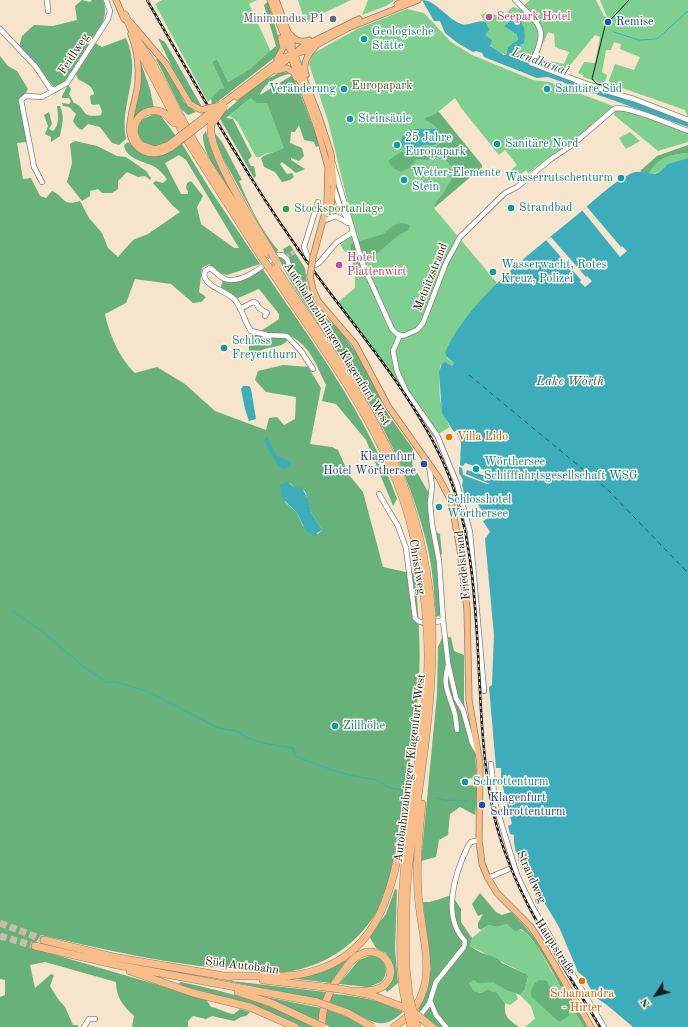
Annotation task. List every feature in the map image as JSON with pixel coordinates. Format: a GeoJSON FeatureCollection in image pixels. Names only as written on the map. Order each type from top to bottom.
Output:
{"type":"FeatureCollection","features":[{"type":"Feature","properties":{"kind":"highway","name":"Autobahnzubringer Klagenfurt West"},"geometry":{"type":"LineString","coordinates":[[126,15],[134,35],[153,64],[194,142],[267,255],[358,404],[392,471],[415,539],[429,614]]}},
{"type":"Feature","properties":{"kind":"highway","name":"Autobahnzubringer Klagenfurt West"},"geometry":{"type":"LineString","coordinates":[[132,36],[180,128],[267,255]]}},
{"type":"Feature","properties":{"kind":"highway"},"geometry":{"type":"LineString","coordinates":[[225,104],[211,125],[211,137],[267,255]]}},
{"type":"Feature","properties":{"kind":"highway"},"geometry":{"type":"LineString","coordinates":[[180,128],[165,114],[154,110],[147,111],[138,118],[134,133],[141,145],[155,150],[170,147],[225,104]]}},
{"type":"Feature","properties":{"kind":"highway","name":"Autobahnzubringer Klagenfurt West"},"geometry":{"type":"LineString","coordinates":[[274,267],[360,397],[396,465],[420,537],[428,578],[432,688],[424,759],[413,833],[406,901],[403,990],[411,1027]]}},
{"type":"Feature","properties":{"kind":"highway","name":"Autobahnzubringer Klagenfurt West"},"geometry":{"type":"LineString","coordinates":[[417,1027],[404,967],[400,916],[404,841],[411,788],[416,774],[426,693],[430,629]]}},
{"type":"Feature","properties":{"kind":"highway"},"geometry":{"type":"LineString","coordinates":[[394,1027],[411,1013],[421,997],[426,982],[427,962],[420,911],[417,862],[424,759]]}},
{"type":"Feature","properties":{"kind":"highway"},"geometry":{"type":"LineString","coordinates":[[226,976],[298,974],[310,972],[340,959],[364,939],[381,914],[390,892],[395,868],[404,841]]}},
{"type":"Feature","properties":{"kind":"highway","name":"Süd Autobahn"},"geometry":{"type":"LineString","coordinates":[[44,940],[113,957],[226,976],[352,991],[397,1004],[411,1010],[432,1027]]}},
{"type":"Feature","properties":{"kind":"highway","name":"Süd Autobahn"},"geometry":{"type":"LineString","coordinates":[[35,946],[117,965],[317,1002],[348,1013],[372,1027]]}},
{"type":"Feature","properties":{"kind":"highway"},"geometry":{"type":"LineString","coordinates":[[221,985],[271,1004],[323,1027],[322,1015],[327,999],[335,983],[350,963],[359,955],[369,951],[378,953],[386,959],[390,970],[389,978],[382,987],[371,990],[352,991]]}},
{"type":"Feature","properties":{"kind":"highway"},"geometry":{"type":"LineString","coordinates":[[117,965],[176,988],[250,1007],[295,1027]]}},
{"type":"Feature","properties":{"kind":"main road"},"geometry":{"type":"LineString","coordinates":[[117,0],[126,15],[166,64],[190,104],[201,110],[225,104],[264,77],[305,45],[342,26]]}},
{"type":"Feature","properties":{"kind":"main road"},"geometry":{"type":"LineString","coordinates":[[117,0],[132,36],[138,73],[138,84],[131,115],[130,135],[138,148],[148,153],[161,153],[170,147]]}},
{"type":"Feature","properties":{"kind":"main road"},"geometry":{"type":"LineString","coordinates":[[276,0],[292,43],[292,60],[310,107],[328,167],[332,188],[321,232]]}},
{"type":"Feature","properties":{"kind":"main road"},"geometry":{"type":"LineString","coordinates":[[286,28],[293,38],[302,42],[408,1],[418,0]]}},
{"type":"Feature","properties":{"kind":"main road"},"geometry":{"type":"LineString","coordinates":[[268,68],[284,57],[318,44],[348,28],[408,1]]}},
{"type":"Feature","properties":{"kind":"main road"},"geometry":{"type":"LineString","coordinates":[[225,104],[280,57],[283,48],[271,3]]}},
{"type":"Feature","properties":{"kind":"main road"},"geometry":{"type":"LineString","coordinates":[[271,3],[288,48],[296,58],[319,117],[333,162],[332,188],[326,220],[321,232]]}},
{"type":"Feature","properties":{"kind":"main road"},"geometry":{"type":"LineString","coordinates":[[318,44],[307,56],[304,67],[319,110],[319,117]]}},
{"type":"Feature","properties":{"kind":"main road"},"geometry":{"type":"LineString","coordinates":[[264,77],[282,68],[290,70],[294,73],[310,107]]}},
{"type":"Feature","properties":{"kind":"main road","name":"Hauptstraße"},"geometry":{"type":"LineString","coordinates":[[321,232],[313,257],[310,276],[312,290],[322,307],[355,344],[388,406],[449,496],[459,544],[467,610],[469,700],[478,752],[480,778],[479,840],[481,859],[488,878],[497,893],[531,927],[591,1027]]}},
{"type":"Feature","properties":{"kind":"street"},"geometry":{"type":"LineString","coordinates":[[47,0],[48,12]]}},
{"type":"Feature","properties":{"kind":"street","name":"Feidlweg"},"geometry":{"type":"LineString","coordinates":[[42,182],[34,167],[21,100],[26,96],[42,97],[64,86],[71,79],[108,19],[110,11],[106,0]]}},
{"type":"Feature","properties":{"kind":"street"},"geometry":{"type":"LineString","coordinates":[[515,0],[534,19],[541,30],[542,38],[531,63],[590,86],[634,99],[688,120]]}},
{"type":"Feature","properties":{"kind":"street"},"geometry":{"type":"LineString","coordinates":[[0,29],[36,67],[50,88],[55,90]]}},
{"type":"Feature","properties":{"kind":"street","name":"Metnitzstrand"},"geometry":{"type":"LineString","coordinates":[[400,335],[410,334],[417,330],[423,323],[446,263],[460,237],[506,193],[572,145],[614,109],[618,107],[688,131]]}},
{"type":"Feature","properties":{"kind":"street"},"geometry":{"type":"LineString","coordinates":[[333,162],[363,265],[392,329],[400,335]]}},
{"type":"Feature","properties":{"kind":"street"},"geometry":{"type":"LineString","coordinates":[[342,189],[332,188],[351,225]]}},
{"type":"Feature","properties":{"kind":"street"},"geometry":{"type":"LineString","coordinates":[[318,202],[304,248],[306,255],[314,265],[320,263],[336,243],[353,232]]}},
{"type":"Feature","properties":{"kind":"street"},"geometry":{"type":"LineString","coordinates":[[326,220],[332,217],[340,217],[351,225]]}},
{"type":"Feature","properties":{"kind":"street"},"geometry":{"type":"LineString","coordinates":[[313,369],[301,351],[287,336],[267,335],[251,331],[234,299],[208,283],[204,276],[205,271],[210,268],[224,278],[237,279],[250,273],[278,255],[282,255],[287,259],[292,274],[314,309],[322,307]]}},
{"type":"Feature","properties":{"kind":"street"},"geometry":{"type":"LineString","coordinates":[[240,309],[253,302],[265,311],[265,316]]}},
{"type":"Feature","properties":{"kind":"street","name":"Friedelstrand"},"geometry":{"type":"LineString","coordinates":[[400,335],[393,351],[397,371],[406,390],[437,435],[457,484],[470,532],[484,691]]}},
{"type":"Feature","properties":{"kind":"street","name":"Christlweg"},"geometry":{"type":"LineString","coordinates":[[429,465],[432,486],[430,503],[432,524],[439,561],[443,620],[448,663],[456,698],[463,710],[472,743],[478,752]]}},
{"type":"Feature","properties":{"kind":"street","name":"Christlweg"},"geometry":{"type":"LineString","coordinates":[[379,494],[398,526],[406,548],[415,618],[421,623],[436,623],[443,620]]}},
{"type":"Feature","properties":{"kind":"street"},"geometry":{"type":"LineString","coordinates":[[448,663],[444,680],[446,691],[454,708],[457,730]]}},
{"type":"Feature","properties":{"kind":"street","name":"Strandweg"},"geometry":{"type":"LineString","coordinates":[[490,764],[498,814],[518,877],[533,908],[604,1027]]}},
{"type":"Feature","properties":{"kind":"street"},"geometry":{"type":"LineString","coordinates":[[411,1027],[426,1008],[436,982],[464,947],[465,941],[455,928],[453,919],[455,878],[468,846],[471,842],[479,840]]}},
{"type":"Feature","properties":{"kind":"street"},"geometry":{"type":"LineString","coordinates":[[488,878],[509,869]]}},
{"type":"Feature","properties":{"kind":"street"},"geometry":{"type":"LineString","coordinates":[[430,1000],[436,1015],[446,1027]]}},
{"type":"Feature","properties":{"kind":"street"},"geometry":{"type":"LineString","coordinates":[[84,1027],[89,1019],[95,1019]]}},
{"type":"Feature","properties":{"kind":"green space"},"geometry":{"type":"Polygon","coordinates":[[[82,0],[90,2],[92,0],[103,0],[105,6],[105,17],[92,41],[102,47],[126,38],[131,52],[132,77],[125,113],[126,139],[119,145],[112,143],[100,127],[88,124],[82,130],[77,127],[73,121],[76,114],[69,107],[63,106],[62,103],[69,104],[71,102],[69,98],[62,98],[68,85],[71,89],[69,94],[74,103],[78,105],[86,114],[89,116],[101,115],[102,111],[99,104],[91,104],[90,96],[94,94],[90,86],[78,79],[75,72],[62,86],[53,86],[39,68],[19,47],[22,36],[34,25],[53,26],[77,20],[75,6],[82,0]]]}},
{"type":"Feature","properties":{"kind":"green space"},"geometry":{"type":"Polygon","coordinates":[[[162,0],[257,0],[249,4],[271,52],[250,69],[228,82],[217,59],[212,62],[224,88],[219,90],[208,102],[155,4],[162,0]]]}},
{"type":"Feature","properties":{"kind":"green space"},"geometry":{"type":"Polygon","coordinates":[[[298,0],[351,0],[305,22],[298,0]]]}},
{"type":"Feature","properties":{"kind":"green space"},"geometry":{"type":"Polygon","coordinates":[[[368,0],[395,0],[386,6],[362,15],[368,0]]]}},
{"type":"Feature","properties":{"kind":"green space"},"geometry":{"type":"Polygon","coordinates":[[[530,0],[596,0],[604,16],[607,17],[600,0],[688,0],[688,117],[685,110],[608,83],[615,64],[634,70],[640,57],[620,49],[621,44],[614,42],[611,50],[606,50],[602,72],[607,75],[605,82],[600,83],[583,77],[583,75],[578,73],[584,62],[595,63],[600,37],[595,35],[567,69],[556,71],[538,64],[539,59],[564,64],[569,52],[555,47],[554,34],[548,32],[534,65],[512,57],[513,50],[524,43],[525,32],[519,19],[513,18],[504,26],[517,35],[518,40],[507,54],[504,54],[492,47],[486,40],[485,33],[487,24],[481,15],[487,12],[491,15],[501,17],[513,7],[519,9],[530,0]]]}},
{"type":"Feature","properties":{"kind":"green space"},"geometry":{"type":"Polygon","coordinates":[[[268,1],[280,43],[278,55],[212,106],[211,98],[220,89],[224,88],[212,62],[217,59],[228,82],[250,69],[276,46],[264,5],[268,1]]]}},
{"type":"Feature","properties":{"kind":"green space","name":"Europapark"},"geometry":{"type":"Polygon","coordinates":[[[407,9],[424,13],[451,42],[472,55],[533,80],[549,82],[613,106],[561,151],[557,151],[528,173],[526,170],[517,177],[511,170],[517,165],[505,150],[499,155],[455,98],[438,112],[482,167],[434,208],[497,283],[463,323],[445,352],[447,358],[454,363],[452,366],[443,362],[440,366],[439,383],[441,405],[450,427],[433,437],[410,400],[338,302],[355,288],[352,260],[340,242],[355,232],[328,121],[309,64],[312,54],[357,29],[407,9]]]}},
{"type":"Feature","properties":{"kind":"green space"},"geometry":{"type":"Polygon","coordinates":[[[158,38],[165,42],[202,107],[194,104],[187,98],[158,38]]]}},
{"type":"Feature","properties":{"kind":"green space"},"geometry":{"type":"Polygon","coordinates":[[[0,56],[8,66],[17,71],[28,89],[20,102],[27,142],[17,143],[23,179],[31,178],[40,196],[46,198],[52,191],[66,202],[69,203],[80,201],[89,218],[102,233],[108,248],[118,257],[133,240],[148,234],[180,212],[153,183],[156,181],[163,183],[167,179],[164,175],[155,167],[131,156],[125,150],[124,145],[128,142],[142,153],[154,156],[167,153],[182,144],[211,191],[260,264],[227,275],[219,273],[209,264],[202,268],[199,292],[206,297],[201,302],[193,303],[171,284],[135,279],[126,303],[105,314],[109,330],[116,346],[125,361],[135,373],[157,367],[185,384],[215,411],[266,430],[269,418],[277,417],[284,425],[295,419],[296,397],[266,392],[255,380],[258,371],[283,365],[308,367],[321,388],[310,444],[332,447],[338,450],[349,475],[363,492],[383,567],[415,574],[420,654],[418,699],[413,737],[405,793],[387,889],[384,898],[373,918],[364,930],[344,949],[319,963],[306,968],[288,972],[278,972],[227,969],[147,958],[41,935],[32,948],[206,999],[211,1007],[228,1013],[234,1014],[240,1009],[250,1012],[246,1016],[234,1021],[212,1016],[206,1019],[193,1016],[188,1021],[188,1027],[132,1027],[134,1016],[121,1001],[117,992],[116,982],[45,962],[30,965],[35,988],[51,974],[54,975],[50,986],[65,1007],[73,1025],[78,1025],[78,1027],[0,1027],[0,997],[5,995],[5,980],[0,979],[0,56]],[[179,155],[165,163],[181,194],[188,194],[186,188],[187,183],[191,181],[203,196],[197,207],[201,224],[234,248],[239,248],[186,160],[179,155]],[[290,483],[285,502],[297,513],[303,526],[318,534],[322,530],[311,512],[305,491],[294,487],[290,483]]]}},
{"type":"Feature","properties":{"kind":"green space"},"geometry":{"type":"Polygon","coordinates":[[[156,59],[159,59],[172,77],[184,102],[196,112],[188,115],[181,109],[156,59]]]}},
{"type":"Feature","properties":{"kind":"green space"},"geometry":{"type":"Polygon","coordinates":[[[140,60],[150,89],[154,108],[145,110],[133,119],[141,86],[140,60]]]}},
{"type":"Feature","properties":{"kind":"green space"},"geometry":{"type":"Polygon","coordinates":[[[288,72],[289,74],[276,79],[264,87],[260,95],[291,76],[294,78],[320,145],[316,147],[314,142],[304,140],[299,125],[295,132],[291,132],[290,143],[302,148],[304,156],[299,161],[291,158],[291,160],[305,169],[296,173],[282,162],[280,164],[287,174],[292,173],[294,177],[290,180],[282,182],[275,172],[264,167],[261,158],[284,148],[267,103],[257,103],[251,98],[226,118],[233,119],[252,156],[248,160],[251,166],[254,166],[256,176],[254,178],[219,117],[243,96],[270,77],[288,72]]]}},
{"type":"Feature","properties":{"kind":"green space"},"geometry":{"type":"Polygon","coordinates":[[[251,98],[267,103],[285,149],[256,157],[237,121],[229,116],[251,98]]]}},
{"type":"Feature","properties":{"kind":"green space"},"geometry":{"type":"Polygon","coordinates":[[[57,106],[60,106],[63,117],[60,136],[51,142],[51,137],[45,134],[48,126],[44,115],[49,112],[52,124],[49,129],[53,131],[58,123],[57,106]]]}},
{"type":"Feature","properties":{"kind":"green space"},"geometry":{"type":"Polygon","coordinates":[[[618,108],[688,132],[688,142],[658,151],[614,115],[616,109],[618,108]]]}},
{"type":"Feature","properties":{"kind":"green space"},"geometry":{"type":"Polygon","coordinates":[[[439,112],[482,165],[482,167],[435,207],[434,205],[456,172],[441,154],[431,160],[417,159],[409,168],[401,172],[393,168],[388,161],[401,152],[416,153],[436,148],[441,142],[439,130],[424,119],[439,112]]]}},
{"type":"Feature","properties":{"kind":"green space"},"geometry":{"type":"Polygon","coordinates":[[[154,114],[161,116],[176,136],[158,147],[142,144],[136,131],[141,120],[154,114]]]}},
{"type":"Feature","properties":{"kind":"green space"},"geometry":{"type":"Polygon","coordinates":[[[206,131],[215,159],[238,203],[206,152],[203,135],[206,131]]]}},
{"type":"Feature","properties":{"kind":"green space"},"geometry":{"type":"Polygon","coordinates":[[[214,132],[222,142],[242,180],[239,181],[256,217],[278,250],[275,254],[225,162],[214,137],[214,132]]]}},
{"type":"Feature","properties":{"kind":"green space"},"geometry":{"type":"Polygon","coordinates":[[[630,132],[640,141],[626,149],[619,138],[630,132]]]}},
{"type":"Feature","properties":{"kind":"green space"},"geometry":{"type":"Polygon","coordinates":[[[75,141],[97,146],[117,156],[126,157],[146,171],[151,178],[150,180],[145,176],[138,177],[127,172],[118,181],[118,189],[112,193],[102,193],[98,189],[90,191],[90,196],[82,201],[67,182],[72,163],[70,144],[75,141]]]}},
{"type":"Feature","properties":{"kind":"green space"},"geometry":{"type":"Polygon","coordinates":[[[688,145],[688,153],[665,158],[656,164],[648,175],[640,171],[657,156],[688,145]]]}},
{"type":"Feature","properties":{"kind":"green space"},"geometry":{"type":"Polygon","coordinates":[[[688,153],[688,158],[667,164],[662,171],[648,175],[656,164],[665,158],[688,153]]]}},
{"type":"Feature","properties":{"kind":"green space"},"geometry":{"type":"Polygon","coordinates":[[[402,223],[410,225],[408,231],[400,234],[363,265],[358,266],[350,253],[351,244],[383,234],[394,225],[402,223]]]}},
{"type":"Feature","properties":{"kind":"green space"},"geometry":{"type":"Polygon","coordinates":[[[290,245],[305,268],[308,291],[320,313],[339,329],[359,357],[388,414],[415,452],[412,464],[430,495],[430,529],[440,534],[442,554],[436,557],[441,615],[436,617],[431,563],[421,523],[407,480],[388,438],[367,398],[305,304],[278,258],[285,255],[283,249],[290,245]]]}},
{"type":"Feature","properties":{"kind":"green space"},"geometry":{"type":"Polygon","coordinates":[[[262,268],[337,379],[370,437],[385,468],[397,499],[393,506],[366,440],[336,404],[322,401],[326,385],[313,358],[304,346],[292,337],[286,339],[287,341],[280,345],[264,349],[255,354],[249,352],[249,339],[279,319],[279,314],[259,289],[238,298],[220,289],[223,280],[233,281],[262,268]]]}},
{"type":"Feature","properties":{"kind":"green space"},"geometry":{"type":"Polygon","coordinates":[[[451,637],[454,651],[464,655],[464,703],[475,754],[477,778],[460,779],[462,786],[478,785],[475,815],[460,807],[450,814],[448,835],[439,840],[436,857],[421,861],[437,694],[438,647],[442,638],[451,637]]]}},
{"type":"Feature","properties":{"kind":"green space"},"geometry":{"type":"Polygon","coordinates":[[[395,889],[397,890],[395,949],[398,983],[387,992],[385,989],[393,979],[392,963],[386,953],[376,948],[369,936],[386,914],[395,889]]]}},
{"type":"Feature","properties":{"kind":"green space"},"geometry":{"type":"Polygon","coordinates":[[[480,893],[496,912],[502,915],[511,912],[523,924],[554,966],[587,1027],[584,1027],[574,1011],[569,1010],[569,1016],[559,1022],[532,997],[530,992],[535,983],[539,980],[547,981],[549,986],[562,994],[563,991],[539,948],[521,929],[515,931],[507,924],[497,927],[488,925],[481,930],[478,928],[478,923],[483,914],[478,916],[472,904],[480,893]]]}},
{"type":"Feature","properties":{"kind":"green space"},"geometry":{"type":"Polygon","coordinates":[[[452,895],[461,909],[461,922],[472,938],[470,946],[481,953],[492,956],[502,963],[526,974],[528,977],[525,989],[520,995],[504,989],[493,982],[478,983],[474,980],[469,983],[474,991],[481,993],[488,989],[496,992],[505,1003],[506,1015],[519,1027],[437,1027],[419,1012],[418,1007],[423,999],[431,969],[423,902],[430,902],[452,895]]]}},
{"type":"Feature","properties":{"kind":"green space"},"geometry":{"type":"Polygon","coordinates":[[[507,924],[525,932],[537,946],[563,991],[562,994],[549,986],[534,987],[530,992],[559,1022],[569,1010],[574,1011],[584,1027],[525,1027],[535,1019],[531,1006],[520,995],[525,989],[528,978],[526,974],[470,946],[472,938],[488,925],[497,927],[507,924]]]}},
{"type":"Feature","properties":{"kind":"green space"},"geometry":{"type":"Polygon","coordinates":[[[372,955],[380,959],[385,966],[386,974],[381,982],[368,987],[339,984],[359,960],[372,955]]]}},
{"type":"Feature","properties":{"kind":"green space"},"geometry":{"type":"Polygon","coordinates":[[[349,957],[331,983],[297,979],[297,977],[349,957]]]}},
{"type":"Feature","properties":{"kind":"green space"},"geometry":{"type":"Polygon","coordinates":[[[223,980],[326,992],[323,1001],[223,980]]]}},
{"type":"Feature","properties":{"kind":"green space"},"geometry":{"type":"Polygon","coordinates":[[[474,980],[493,981],[504,989],[509,989],[516,994],[518,999],[510,1005],[505,1003],[496,992],[488,989],[481,993],[474,991],[469,983],[474,980]]]}},
{"type":"Feature","properties":{"kind":"green space"},"geometry":{"type":"Polygon","coordinates":[[[181,982],[217,990],[266,1005],[315,1027],[301,1027],[237,1000],[180,986],[178,984],[181,982]]]}},
{"type":"Feature","properties":{"kind":"green space"},"geometry":{"type":"Polygon","coordinates":[[[333,994],[369,999],[386,1004],[403,1012],[392,1020],[377,1023],[348,1009],[329,1002],[333,994]]]}},
{"type":"Feature","properties":{"kind":"green space"},"geometry":{"type":"Polygon","coordinates":[[[266,997],[321,1008],[319,1021],[266,997]]]}},
{"type":"Feature","properties":{"kind":"green space"},"geometry":{"type":"Polygon","coordinates":[[[326,1009],[347,1017],[365,1027],[330,1027],[325,1024],[326,1009]]]}},
{"type":"Feature","properties":{"kind":"water"},"geometry":{"type":"Polygon","coordinates":[[[422,0],[436,6],[459,23],[466,25],[482,21],[486,22],[489,30],[485,35],[492,40],[490,46],[504,55],[507,54],[508,47],[518,40],[517,35],[504,26],[513,18],[519,19],[523,24],[525,36],[524,43],[513,50],[512,57],[688,122],[688,127],[548,77],[537,78],[484,57],[482,53],[476,51],[473,52],[459,44],[445,33],[440,21],[434,21],[422,0]]]}},
{"type":"Feature","properties":{"kind":"water"},"geometry":{"type":"Polygon","coordinates":[[[416,129],[436,129],[440,134],[439,141],[434,145],[424,145],[412,149],[404,148],[401,144],[402,137],[408,132],[416,129]]]}},
{"type":"Feature","properties":{"kind":"water","name":"Lake Wörth"},"geometry":{"type":"Polygon","coordinates":[[[688,158],[688,1027],[633,1027],[595,997],[584,977],[578,972],[559,927],[521,866],[516,854],[514,835],[510,834],[508,826],[512,824],[501,779],[501,768],[496,768],[489,687],[492,685],[494,635],[485,539],[490,532],[483,521],[491,516],[490,514],[480,517],[480,515],[486,511],[483,512],[475,500],[466,501],[462,485],[463,480],[459,473],[459,467],[462,468],[463,475],[487,484],[490,484],[466,474],[467,470],[492,478],[490,476],[491,472],[465,463],[463,466],[460,465],[461,443],[456,431],[454,432],[442,413],[439,372],[442,363],[445,362],[452,366],[454,363],[446,356],[445,352],[456,332],[470,313],[504,277],[522,261],[602,193],[623,178],[635,172],[653,174],[658,173],[667,164],[688,158]]]}},
{"type":"Feature","properties":{"kind":"water"},"geometry":{"type":"Polygon","coordinates":[[[243,386],[249,386],[251,389],[256,419],[249,421],[241,389],[243,386]]]}},
{"type":"Feature","properties":{"kind":"water"},"geometry":{"type":"Polygon","coordinates":[[[267,437],[277,456],[290,462],[290,466],[285,469],[279,467],[264,441],[267,437]]]}},
{"type":"Feature","properties":{"kind":"water"},"geometry":{"type":"Polygon","coordinates":[[[287,482],[294,487],[302,488],[308,499],[311,512],[322,530],[314,535],[306,531],[297,513],[281,497],[280,485],[287,482]]]}},
{"type":"Feature","properties":{"kind":"pier"},"geometry":{"type":"Polygon","coordinates":[[[587,207],[621,247],[622,246],[627,251],[620,257],[582,210],[587,207]]]}},
{"type":"Feature","properties":{"kind":"pier"},"geometry":{"type":"Polygon","coordinates":[[[551,237],[586,277],[587,276],[592,281],[585,287],[580,282],[581,280],[546,240],[551,237]]]}},
{"type":"Feature","properties":{"kind":"waterway"},"geometry":{"type":"LineString","coordinates":[[614,32],[639,40],[657,39],[688,11]]}},
{"type":"Feature","properties":{"kind":"waterway"},"geometry":{"type":"LineString","coordinates":[[12,611],[43,632],[84,667],[106,682],[116,682],[147,691],[218,728],[237,731],[247,738],[263,743],[293,748],[295,756],[342,773],[362,778],[374,779],[388,787],[403,790]]}},
{"type":"Feature","properties":{"kind":"waterway"},"geometry":{"type":"LineString","coordinates":[[437,798],[445,800],[468,801]]}},
{"type":"Feature","properties":{"kind":"waterway"},"geometry":{"type":"LineString","coordinates":[[497,802],[505,800]]}},
{"type":"Feature","properties":{"kind":"ferry route"},"geometry":{"type":"LineString","coordinates":[[469,375],[608,490],[688,573]]}},
{"type":"Feature","properties":{"kind":"tunnel"},"geometry":{"type":"LineString","coordinates":[[285,257],[304,247]]}},
{"type":"Feature","properties":{"kind":"tunnel"},"geometry":{"type":"LineString","coordinates":[[0,923],[44,940]]}},
{"type":"Feature","properties":{"kind":"tunnel"},"geometry":{"type":"LineString","coordinates":[[0,936],[35,946]]}},
{"type":"Feature","properties":{"kind":"tram line"},"geometry":{"type":"LineString","coordinates":[[614,87],[597,84],[592,79],[605,26],[629,0]]}},
{"type":"Feature","properties":{"kind":"railway"},"geometry":{"type":"LineString","coordinates":[[147,0],[256,186],[296,246],[401,389],[437,450],[451,481],[463,520],[470,560],[475,601],[482,725],[486,766],[492,806],[500,836],[510,865],[536,921],[600,1027]]}},
{"type":"Feature","properties":{"kind":"place","name":"Seepark Hotel"},"geometry":{"type":"Point","coordinates":[489,17]}},
{"type":"Feature","properties":{"kind":"place","name":"Minimundus P1"},"geometry":{"type":"Point","coordinates":[333,19]}},
{"type":"Feature","properties":{"kind":"place","name":"Remise"},"geometry":{"type":"Point","coordinates":[608,22]}},
{"type":"Feature","properties":{"kind":"place","name":"Geologische Stätte"},"geometry":{"type":"Point","coordinates":[364,39]}},
{"type":"Feature","properties":{"kind":"place","name":"Veränderung"},"geometry":{"type":"Point","coordinates":[344,89]}},
{"type":"Feature","properties":{"kind":"place","name":"Sanitäre Süd"},"geometry":{"type":"Point","coordinates":[547,89]}},
{"type":"Feature","properties":{"kind":"place","name":"Steinsäule"},"geometry":{"type":"Point","coordinates":[350,119]}},
{"type":"Feature","properties":{"kind":"place","name":"Sanitäre Nord"},"geometry":{"type":"Point","coordinates":[497,144]}},
{"type":"Feature","properties":{"kind":"place","name":"25 Jahre Europapark"},"geometry":{"type":"Point","coordinates":[397,145]}},
{"type":"Feature","properties":{"kind":"place","name":"Wasserrutschenturm"},"geometry":{"type":"Point","coordinates":[621,178]}},
{"type":"Feature","properties":{"kind":"place","name":"Wetter-Elemente Stein"},"geometry":{"type":"Point","coordinates":[404,180]}},
{"type":"Feature","properties":{"kind":"place","name":"Strandbad"},"geometry":{"type":"Point","coordinates":[511,208]}},
{"type":"Feature","properties":{"kind":"place","name":"Stocksportanlage"},"geometry":{"type":"Point","coordinates":[286,209]}},
{"type":"Feature","properties":{"kind":"place","name":"Hotel Plattenwirt"},"geometry":{"type":"Point","coordinates":[339,265]}},
{"type":"Feature","properties":{"kind":"place","name":"Wasserwacht, Rotes Kreuz, Polizei"},"geometry":{"type":"Point","coordinates":[493,272]}},
{"type":"Feature","properties":{"kind":"place","name":"Schloss Freyenthurn"},"geometry":{"type":"Point","coordinates":[224,348]}},
{"type":"Feature","properties":{"kind":"place","name":"Villa Lido"},"geometry":{"type":"Point","coordinates":[449,437]}},
{"type":"Feature","properties":{"kind":"place","name":"Klagenfurt Hotel Wörthersee"},"geometry":{"type":"Point","coordinates":[424,464]}},
{"type":"Feature","properties":{"kind":"place","name":"Wörthersee Schifffahrtsgesellschaft WSG"},"geometry":{"type":"Point","coordinates":[476,469]}},
{"type":"Feature","properties":{"kind":"place","name":"Schlosshotel Wörthersee"},"geometry":{"type":"Point","coordinates":[439,507]}},
{"type":"Feature","properties":{"kind":"place","name":"Zillhöhe"},"geometry":{"type":"Point","coordinates":[335,726]}},
{"type":"Feature","properties":{"kind":"place","name":"Schrottenturm"},"geometry":{"type":"Point","coordinates":[465,782]}},
{"type":"Feature","properties":{"kind":"place","name":"Klagenfurt Schrottenturm"},"geometry":{"type":"Point","coordinates":[482,805]}},
{"type":"Feature","properties":{"kind":"place","name":"Schamandra - Hirter"},"geometry":{"type":"Point","coordinates":[582,981]}},
{"type":"Feature","properties":{"kind":"water label","name":"Lendkanal"},"geometry":{"type":"Point","coordinates":[540,62]}}]}
